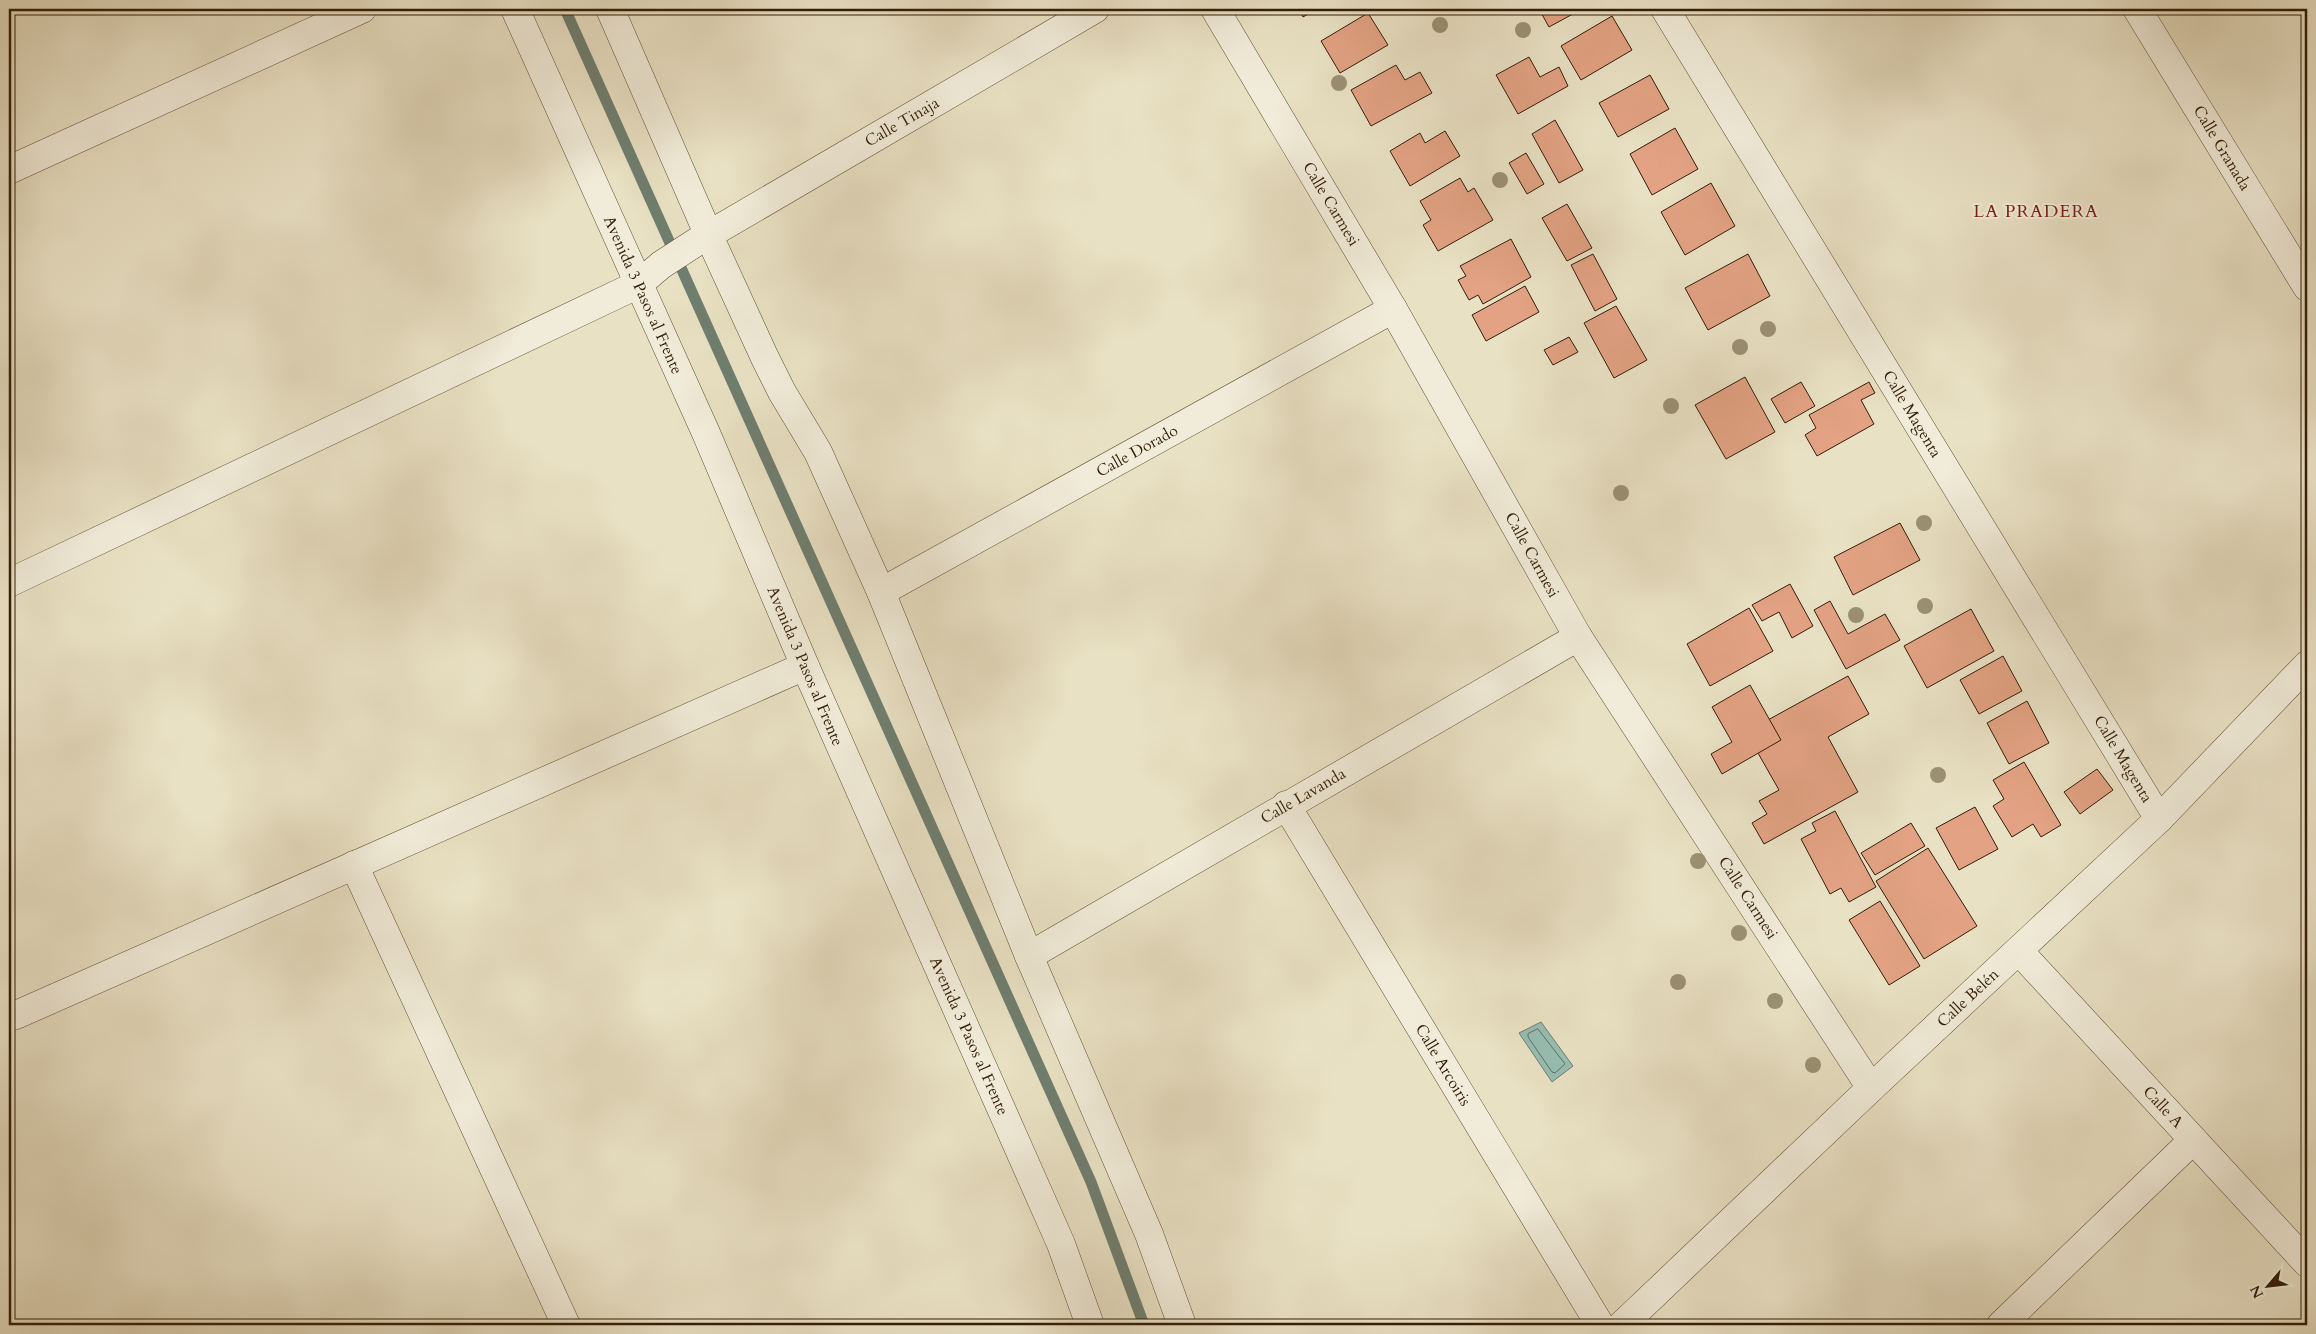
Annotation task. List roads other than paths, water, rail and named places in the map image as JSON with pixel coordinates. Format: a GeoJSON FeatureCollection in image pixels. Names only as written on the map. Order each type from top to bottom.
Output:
{"type":"FeatureCollection","features":[{"type":"Feature","properties":{"kind":"street"},"geometry":{"type":"LineString","coordinates":[[9,170],[362,9]]}},
{"type":"Feature","properties":{"kind":"street","name":"Avenida 3 Pasos al Frente"},"geometry":{"type":"LineString","coordinates":[[515,9],[710,442],[805,666],[1061,1244],[1090,1325]]}},
{"type":"Feature","properties":{"kind":"street"},"geometry":{"type":"LineString","coordinates":[[610,9],[703,238],[782,392],[818,452],[881,592],[1029,956],[1149,1234],[1182,1325]]}},
{"type":"Feature","properties":{"kind":"street","name":"Calle Tinaja"},"geometry":{"type":"LineString","coordinates":[[9,582],[639,284],[661,264],[703,238],[1095,9]]}},
{"type":"Feature","properties":{"kind":"street","name":"Calle Carmesi"},"geometry":{"type":"LineString","coordinates":[[1215,9],[1393,310],[1578,637],[1871,1088]]}},
{"type":"Feature","properties":{"kind":"street","name":"Calle Magenta"},"geometry":{"type":"LineString","coordinates":[[1665,9],[2159,819]]}},
{"type":"Feature","properties":{"kind":"street","name":"Calle Granada"},"geometry":{"type":"LineString","coordinates":[[2137,9],[2307,287]]}},
{"type":"Feature","properties":{"kind":"street","name":"Calle Dorado"},"geometry":{"type":"LineString","coordinates":[[881,592],[1393,310]]}},
{"type":"Feature","properties":{"kind":"street","name":"Calle Lavanda"},"geometry":{"type":"LineString","coordinates":[[1029,956],[1578,637]]}},
{"type":"Feature","properties":{"kind":"street","name":"Calle Belén"},"geometry":{"type":"LineString","coordinates":[[1622,1325],[1871,1088],[2159,819],[2307,665]]}},
{"type":"Feature","properties":{"kind":"street"},"geometry":{"type":"LineString","coordinates":[[9,1017],[16,1016],[805,666]]}},
{"type":"Feature","properties":{"kind":"street","name":"Calle Arcoiris"},"geometry":{"type":"LineString","coordinates":[[1286,805],[1600,1325]]}},
{"type":"Feature","properties":{"kind":"street"},"geometry":{"type":"LineString","coordinates":[[354,865],[566,1325]]}},
{"type":"Feature","properties":{"kind":"street","name":"Calle A"},"geometry":{"type":"LineString","coordinates":[[2019,951],[2307,1263]]}},
{"type":"Feature","properties":{"kind":"street"},"geometry":{"type":"LineString","coordinates":[[2001,1325],[2193,1140]]}},
{"type":"Feature","properties":{"kind":"water"},"geometry":{"type":"Polygon","coordinates":[[[1541,1022],[1573,1066],[1552,1082],[1519,1033],[1541,1022]]]}},
{"type":"Feature","properties":{"kind":"waterway"},"geometry":{"type":"LineString","coordinates":[[565,9],[1091,1182],[1144,1325]]}},
{"type":"Feature","properties":{"kind":"district","name":"LA PRADERA"},"geometry":{"type":"Point","coordinates":[2036,211]}}]}
